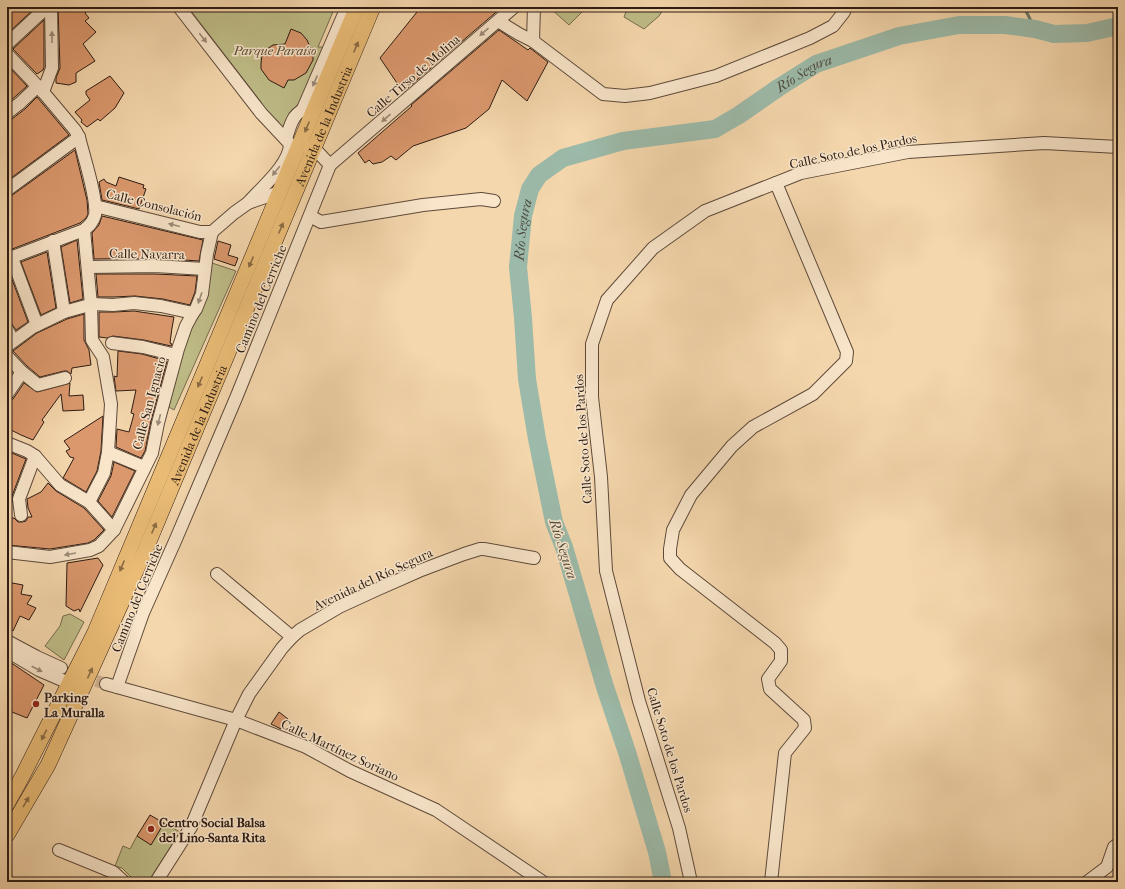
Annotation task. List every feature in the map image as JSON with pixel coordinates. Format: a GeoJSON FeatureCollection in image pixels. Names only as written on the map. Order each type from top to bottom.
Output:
{"type":"FeatureCollection","features":[{"type":"Feature","properties":{"kind":"main road","name":"Avenida de la Industria"},"geometry":{"type":"LineString","coordinates":[[7,804],[98,625],[280,192],[291,144],[357,7]]}},
{"type":"Feature","properties":{"kind":"main road","name":"Avenida de la Industria"},"geometry":{"type":"LineString","coordinates":[[7,836],[48,765],[145,551],[373,7]]}},
{"type":"Feature","properties":{"kind":"street"},"geometry":{"type":"LineString","coordinates":[[7,44],[47,7]]}},
{"type":"Feature","properties":{"kind":"street"},"geometry":{"type":"LineString","coordinates":[[8,110],[40,89],[52,68],[51,7]]}},
{"type":"Feature","properties":{"kind":"street"},"geometry":{"type":"LineString","coordinates":[[179,7],[261,113],[291,144],[314,148],[330,165]]}},
{"type":"Feature","properties":{"kind":"street"},"geometry":{"type":"LineString","coordinates":[[309,107],[347,7]]}},
{"type":"Feature","properties":{"kind":"street","name":"Calle Tirso de Molina"},"geometry":{"type":"LineString","coordinates":[[330,165],[514,7]]}},
{"type":"Feature","properties":{"kind":"street"},"geometry":{"type":"LineString","coordinates":[[533,41],[534,7]]}},
{"type":"Feature","properties":{"kind":"street"},"geometry":{"type":"LineString","coordinates":[[498,21],[533,41],[603,94],[625,96],[650,93],[716,76],[802,41],[833,26],[844,12]]}},
{"type":"Feature","properties":{"kind":"street"},"geometry":{"type":"LineString","coordinates":[[7,54],[40,89],[72,127],[78,137],[95,206]]}},
{"type":"Feature","properties":{"kind":"street"},"geometry":{"type":"LineString","coordinates":[[7,190],[78,137]]}},
{"type":"Feature","properties":{"kind":"street","name":"Calle Soto de los Pardos"},"geometry":{"type":"LineString","coordinates":[[691,882],[679,828],[639,701],[606,571],[601,478],[592,397],[592,344],[607,300],[653,248],[705,211],[801,174],[908,152],[1044,143],[1118,147]]}},
{"type":"Feature","properties":{"kind":"street"},"geometry":{"type":"LineString","coordinates":[[248,202],[277,171],[289,154],[291,144]]}},
{"type":"Feature","properties":{"kind":"street","name":"Camino del Cerriche"},"geometry":{"type":"LineString","coordinates":[[111,686],[203,476],[330,165]]}},
{"type":"Feature","properties":{"kind":"street"},"geometry":{"type":"LineString","coordinates":[[771,882],[785,753],[805,728],[804,720],[770,689],[768,679],[781,661],[781,650],[775,643],[680,569],[670,558],[670,548],[673,530],[691,495],[732,446],[753,427],[813,394],[846,361],[847,352],[776,183]]}},
{"type":"Feature","properties":{"kind":"street","name":"Calle Consolación"},"geometry":{"type":"LineString","coordinates":[[84,230],[94,219],[95,206],[200,232],[212,232],[248,202],[280,192]]}},
{"type":"Feature","properties":{"kind":"street"},"geometry":{"type":"LineString","coordinates":[[310,216],[321,222],[423,205],[481,199],[494,201]]}},
{"type":"Feature","properties":{"kind":"street"},"geometry":{"type":"LineString","coordinates":[[37,325],[10,258],[84,230],[89,267],[92,340],[103,358],[111,404],[108,452],[104,473],[89,502]]}},
{"type":"Feature","properties":{"kind":"street","name":"Calle San Ignacio"},"geometry":{"type":"LineString","coordinates":[[7,552],[50,557],[90,550],[99,546],[114,530],[152,453],[176,355],[186,326],[196,309],[202,294],[212,232]]}},
{"type":"Feature","properties":{"kind":"street"},"geometry":{"type":"LineString","coordinates":[[53,241],[64,312]]}},
{"type":"Feature","properties":{"kind":"street","name":"Calle Navarra"},"geometry":{"type":"LineString","coordinates":[[89,267],[155,266],[205,270]]}},
{"type":"Feature","properties":{"kind":"street"},"geometry":{"type":"LineString","coordinates":[[7,329],[10,343],[37,325],[64,312],[91,305],[134,303],[161,306],[193,313]]}},
{"type":"Feature","properties":{"kind":"street"},"geometry":{"type":"LineString","coordinates":[[112,342],[143,347],[176,355]]}},
{"type":"Feature","properties":{"kind":"street"},"geometry":{"type":"LineString","coordinates":[[7,356],[22,372],[38,385],[65,378]]}},
{"type":"Feature","properties":{"kind":"street"},"geometry":{"type":"LineString","coordinates":[[7,394],[22,372]]}},
{"type":"Feature","properties":{"kind":"street"},"geometry":{"type":"LineString","coordinates":[[7,443],[35,456],[60,485],[89,502],[114,530]]}},
{"type":"Feature","properties":{"kind":"street"},"geometry":{"type":"LineString","coordinates":[[108,452],[144,467]]}},
{"type":"Feature","properties":{"kind":"street"},"geometry":{"type":"LineString","coordinates":[[22,515],[19,499],[35,456]]}},
{"type":"Feature","properties":{"kind":"street","name":"Avenida del Río Segura"},"geometry":{"type":"LineString","coordinates":[[156,882],[191,827],[236,720],[249,694],[282,648],[300,630],[339,607],[419,571],[480,549],[534,558]]}},
{"type":"Feature","properties":{"kind":"street"},"geometry":{"type":"LineString","coordinates":[[217,574],[292,637]]}},
{"type":"Feature","properties":{"kind":"street"},"geometry":{"type":"LineString","coordinates":[[7,641],[37,658],[61,668]]}},
{"type":"Feature","properties":{"kind":"street"},"geometry":{"type":"LineString","coordinates":[[7,651],[39,670],[69,683]]}},
{"type":"Feature","properties":{"kind":"street","name":"Calle Martínez Soriano"},"geometry":{"type":"LineString","coordinates":[[111,686],[236,720],[306,747],[350,771],[436,810],[543,882]]}},
{"type":"Feature","properties":{"kind":"street"},"geometry":{"type":"LineString","coordinates":[[1087,882],[1107,867],[1114,847],[1118,844]]}},
{"type":"Feature","properties":{"kind":"street"},"geometry":{"type":"LineString","coordinates":[[59,850],[113,872],[124,882]]}},
{"type":"Feature","properties":{"kind":"green space","name":"Parque Paraíso"},"geometry":{"type":"Polygon","coordinates":[[[188,7],[335,7],[318,47],[326,47],[303,100],[290,112],[282,129],[268,116],[261,102],[188,7]]]}},
{"type":"Feature","properties":{"kind":"green space"},"geometry":{"type":"Polygon","coordinates":[[[549,7],[587,7],[569,25],[549,7]]]}},
{"type":"Feature","properties":{"kind":"green space"},"geometry":{"type":"Polygon","coordinates":[[[633,7],[665,7],[659,16],[644,29],[624,17],[626,12],[633,7]]]}},
{"type":"Feature","properties":{"kind":"green space"},"geometry":{"type":"Polygon","coordinates":[[[209,262],[236,271],[174,410],[169,407],[182,347],[209,262]]]}},
{"type":"Feature","properties":{"kind":"green space"},"geometry":{"type":"Polygon","coordinates":[[[70,614],[84,622],[64,660],[45,646],[60,626],[63,616],[70,614]]]}},
{"type":"Feature","properties":{"kind":"green space"},"geometry":{"type":"Polygon","coordinates":[[[164,823],[180,832],[148,882],[136,882],[122,868],[115,866],[123,846],[130,849],[137,836],[151,844],[164,823]]]}},
{"type":"Feature","properties":{"kind":"building"},"geometry":{"type":"Polygon","coordinates":[[[7,7],[36,7],[7,34],[7,7]]]}},
{"type":"Feature","properties":{"kind":"building"},"geometry":{"type":"Polygon","coordinates":[[[58,7],[80,7],[86,12],[85,13],[89,18],[85,21],[96,32],[83,44],[95,61],[76,73],[76,82],[69,85],[56,83],[56,78],[60,68],[58,7]]]}},
{"type":"Feature","properties":{"kind":"building"},"geometry":{"type":"Polygon","coordinates":[[[421,7],[502,7],[403,92],[380,58],[421,7]]]}},
{"type":"Feature","properties":{"kind":"building"},"geometry":{"type":"Polygon","coordinates":[[[44,20],[44,67],[43,70],[37,74],[13,49],[44,20]]]}},
{"type":"Feature","properties":{"kind":"building"},"geometry":{"type":"Polygon","coordinates":[[[291,29],[301,33],[307,40],[313,53],[313,60],[306,73],[294,80],[288,80],[284,88],[269,80],[261,69],[261,63],[262,55],[267,49],[273,45],[285,44],[291,29]]]}},
{"type":"Feature","properties":{"kind":"building"},"geometry":{"type":"Polygon","coordinates":[[[499,30],[528,50],[530,48],[548,62],[527,101],[502,80],[489,109],[466,128],[413,146],[396,160],[391,156],[382,162],[373,164],[369,160],[365,163],[358,153],[412,106],[411,105],[499,30]]]}},
{"type":"Feature","properties":{"kind":"building"},"geometry":{"type":"Polygon","coordinates":[[[7,65],[27,86],[8,103],[7,101],[7,65]]]}},
{"type":"Feature","properties":{"kind":"building"},"geometry":{"type":"Polygon","coordinates":[[[110,76],[124,93],[115,108],[100,121],[98,119],[87,127],[81,122],[82,120],[75,112],[90,100],[86,94],[86,91],[110,76]]]}},
{"type":"Feature","properties":{"kind":"building"},"geometry":{"type":"Polygon","coordinates":[[[37,97],[69,135],[7,181],[7,120],[12,119],[37,97]]]}},
{"type":"Feature","properties":{"kind":"building"},"geometry":{"type":"Polygon","coordinates":[[[75,150],[87,200],[88,214],[86,218],[80,223],[7,251],[7,197],[11,196],[75,150]]]}},
{"type":"Feature","properties":{"kind":"building"},"geometry":{"type":"Polygon","coordinates":[[[119,177],[144,185],[143,188],[146,189],[139,209],[102,200],[99,182],[104,179],[106,182],[116,186],[119,177]]]}},
{"type":"Feature","properties":{"kind":"building"},"geometry":{"type":"Polygon","coordinates":[[[102,216],[203,240],[199,261],[155,258],[94,259],[92,233],[99,225],[102,216]]]}},
{"type":"Feature","properties":{"kind":"building"},"geometry":{"type":"Polygon","coordinates":[[[77,240],[83,299],[70,303],[61,247],[77,240]]]}},
{"type":"Feature","properties":{"kind":"building"},"geometry":{"type":"Polygon","coordinates":[[[218,241],[231,245],[228,255],[238,258],[235,266],[214,259],[218,241]]]}},
{"type":"Feature","properties":{"kind":"building"},"geometry":{"type":"Polygon","coordinates":[[[47,252],[56,308],[41,315],[21,262],[47,252]]]}},
{"type":"Feature","properties":{"kind":"building"},"geometry":{"type":"Polygon","coordinates":[[[7,266],[28,322],[16,330],[11,323],[7,322],[7,266]]]}},
{"type":"Feature","properties":{"kind":"building"},"geometry":{"type":"Polygon","coordinates":[[[96,274],[197,276],[195,292],[190,305],[163,299],[135,296],[98,297],[96,274]]]}},
{"type":"Feature","properties":{"kind":"building"},"geometry":{"type":"Polygon","coordinates":[[[134,311],[174,317],[170,343],[172,344],[171,346],[144,340],[113,336],[107,338],[99,337],[99,312],[134,311]]]}},
{"type":"Feature","properties":{"kind":"building"},"geometry":{"type":"Polygon","coordinates":[[[84,314],[84,340],[89,350],[91,365],[72,368],[71,374],[64,371],[40,377],[13,351],[37,333],[67,319],[84,314]]]}},
{"type":"Feature","properties":{"kind":"building"},"geometry":{"type":"Polygon","coordinates":[[[118,351],[142,354],[167,361],[151,421],[145,451],[141,458],[116,447],[117,429],[129,432],[134,414],[131,413],[136,390],[116,391],[114,376],[117,377],[118,351]]]}},
{"type":"Feature","properties":{"kind":"building"},"geometry":{"type":"Polygon","coordinates":[[[24,383],[37,392],[70,383],[69,396],[83,395],[84,410],[63,411],[61,394],[42,420],[44,422],[33,440],[21,435],[7,428],[7,401],[13,399],[24,383]]]}},
{"type":"Feature","properties":{"kind":"building"},"geometry":{"type":"Polygon","coordinates":[[[103,416],[101,451],[97,471],[86,492],[63,478],[74,458],[70,457],[66,451],[70,449],[64,441],[103,416]]]}},
{"type":"Feature","properties":{"kind":"building"},"geometry":{"type":"Polygon","coordinates":[[[7,451],[26,459],[7,514],[7,451]]]}},
{"type":"Feature","properties":{"kind":"building"},"geometry":{"type":"Polygon","coordinates":[[[114,462],[135,471],[112,517],[98,501],[111,476],[114,462]]]}},
{"type":"Feature","properties":{"kind":"building"},"geometry":{"type":"Polygon","coordinates":[[[48,483],[56,491],[84,508],[104,530],[94,540],[88,543],[50,549],[7,545],[7,518],[14,518],[18,522],[22,522],[26,521],[28,517],[32,517],[28,508],[27,499],[41,492],[48,483]]]}},
{"type":"Feature","properties":{"kind":"building"},"geometry":{"type":"Polygon","coordinates":[[[98,558],[103,565],[80,612],[79,609],[74,611],[66,606],[67,563],[98,558]]]}},
{"type":"Feature","properties":{"kind":"building"},"geometry":{"type":"Polygon","coordinates":[[[7,582],[23,585],[21,594],[32,596],[27,604],[36,608],[29,620],[20,616],[13,631],[7,627],[7,582]]]}},
{"type":"Feature","properties":{"kind":"building"},"geometry":{"type":"Polygon","coordinates":[[[7,660],[44,685],[27,718],[7,710],[7,660]]]}},
{"type":"Feature","properties":{"kind":"building"},"geometry":{"type":"Polygon","coordinates":[[[279,712],[288,719],[281,729],[271,724],[279,712]]]}},
{"type":"Feature","properties":{"kind":"building","name":"Centro Social Balsa del Lino-Santa Rita"},"geometry":{"type":"Polygon","coordinates":[[[150,815],[164,823],[151,845],[137,836],[150,815]]]}},
{"type":"Feature","properties":{"kind":"waterway"},"geometry":{"type":"LineString","coordinates":[[1024,7],[1035,29]]}},
{"type":"Feature","properties":{"kind":"waterway","name":"Río Segura"},"geometry":{"type":"LineString","coordinates":[[663,882],[657,852],[627,752],[605,687],[564,547],[554,522],[537,439],[527,379],[518,267],[523,216],[530,189],[539,175],[563,158],[623,141],[715,129],[739,115],[816,64],[899,36],[959,25],[1005,25],[1035,29],[1054,34],[1087,33],[1118,26]]}},
{"type":"Feature","properties":{"kind":"tunnel"},"geometry":{"type":"LineString","coordinates":[[79,675],[106,684]]}},
{"type":"Feature","properties":{"kind":"place","name":"Parking La Muralla"},"geometry":{"type":"Point","coordinates":[36,704]}},
{"type":"Feature","properties":{"kind":"place","name":"Centro Social Balsa del Lino-Santa Rita"},"geometry":{"type":"Point","coordinates":[151,829]}}]}
